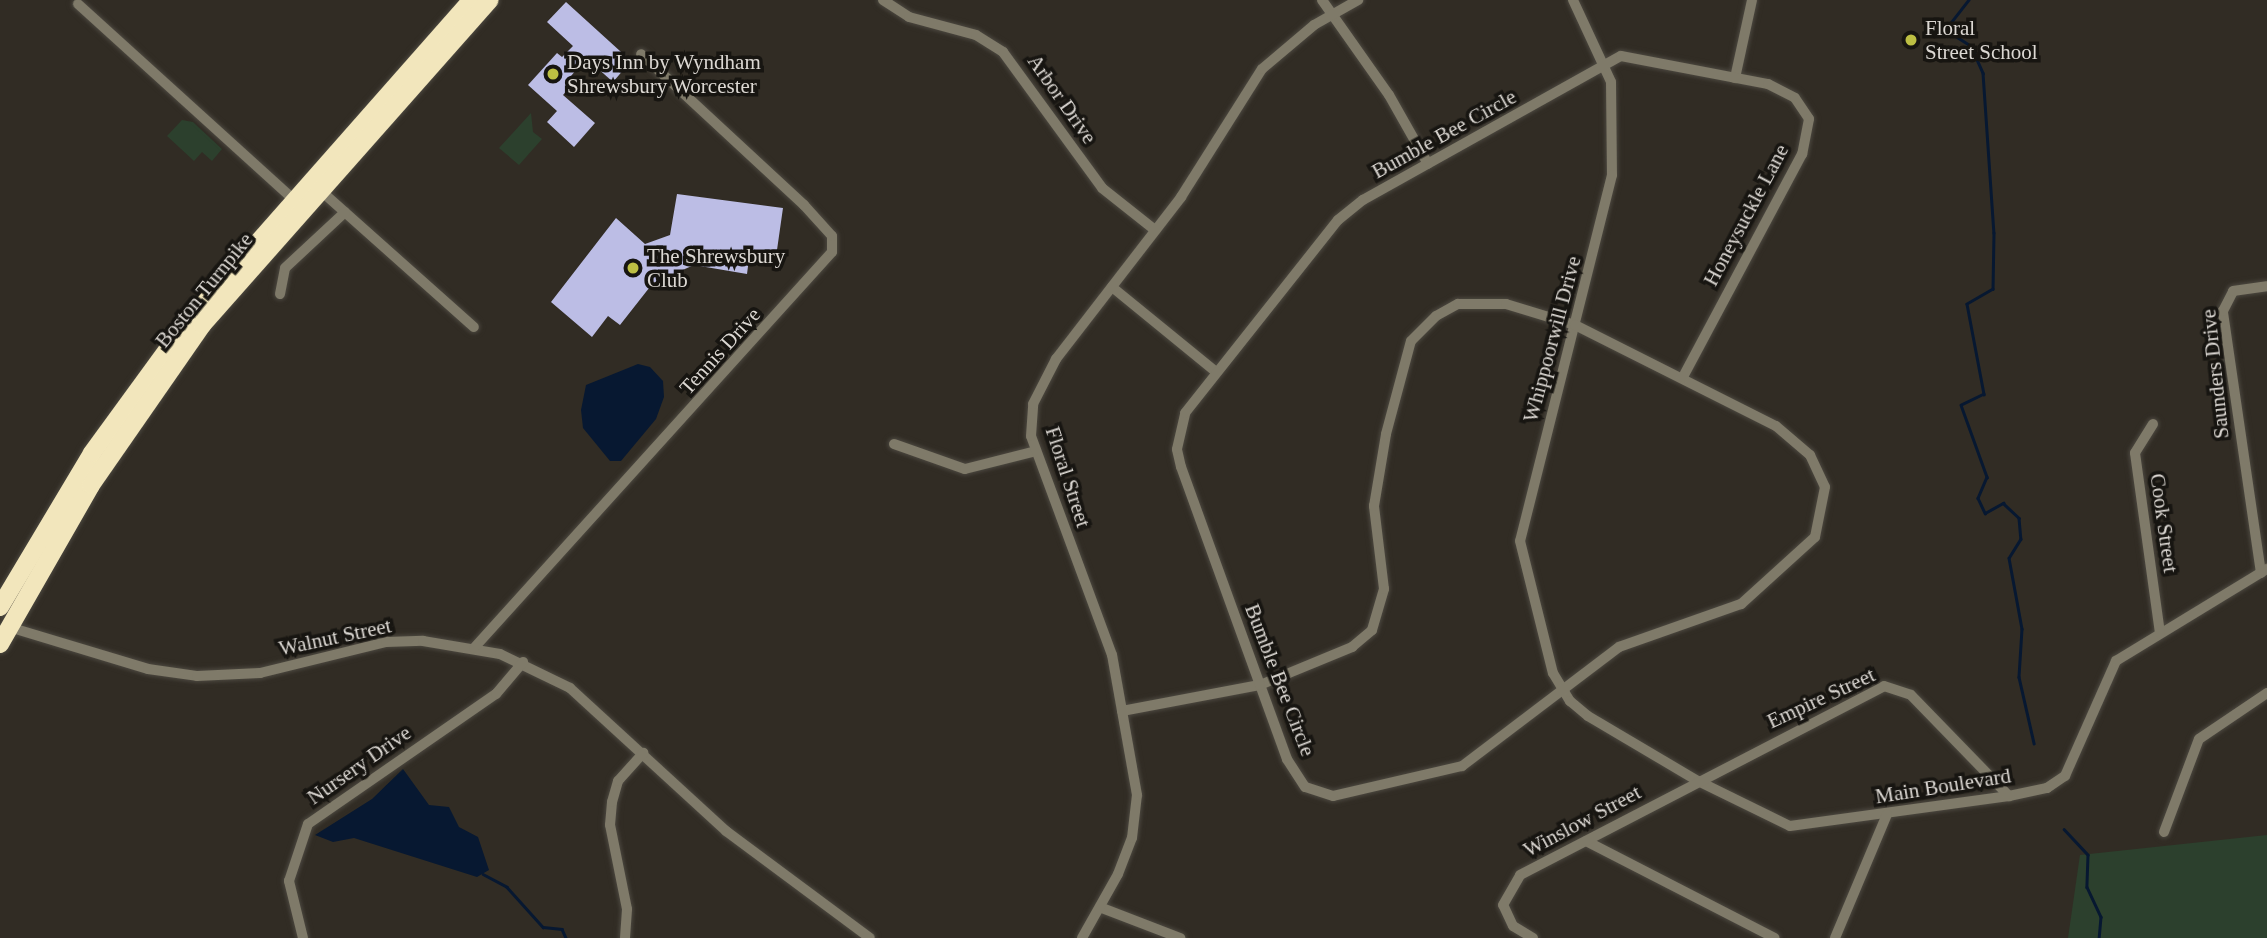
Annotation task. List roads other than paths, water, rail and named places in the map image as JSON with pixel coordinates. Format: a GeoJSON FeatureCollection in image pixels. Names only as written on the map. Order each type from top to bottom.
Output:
{"type":"FeatureCollection","features":[{"type":"Feature","properties":{"kind":"highway","name":"Boston Turnpike"},"geometry":{"type":"LineString","coordinates":[[0,607],[106,433],[207,298],[292,198],[472,0]]}},
{"type":"Feature","properties":{"kind":"highway","name":"Boston Turnpike"},"geometry":{"type":"LineString","coordinates":[[0,644],[73,514],[169,369],[320,189],[490,0]]}},
{"type":"Feature","properties":{"kind":"street","name":"Arbor Drive"},"geometry":{"type":"LineString","coordinates":[[883,0],[909,17],[976,35],[1003,52],[1102,188],[1155,230]]}},
{"type":"Feature","properties":{"kind":"street"},"geometry":{"type":"LineString","coordinates":[[1322,0],[1330,16],[1389,95],[1428,164]]}},
{"type":"Feature","properties":{"kind":"street","name":"Floral Street"},"geometry":{"type":"LineString","coordinates":[[1082,938],[1102,908],[1132,838],[1138,805],[1112,655],[1036,451],[1030,426],[1044,379],[1155,230],[1262,69],[1330,16],[1358,0]]}},
{"type":"Feature","properties":{"kind":"street","name":"Whippoorwill Drive"},"geometry":{"type":"LineString","coordinates":[[1560,688],[1520,541],[1612,175],[1613,98],[1605,64],[1573,0]]}},
{"type":"Feature","properties":{"kind":"street"},"geometry":{"type":"LineString","coordinates":[[1735,78],[1752,0]]}},
{"type":"Feature","properties":{"kind":"street"},"geometry":{"type":"LineString","coordinates":[[78,5],[292,198]]}},
{"type":"Feature","properties":{"kind":"street","name":"Tennis Drive"},"geometry":{"type":"LineString","coordinates":[[474,648],[832,252],[832,236],[804,205],[641,54]]}},
{"type":"Feature","properties":{"kind":"street","name":"Honeysuckle Lane"},"geometry":{"type":"LineString","coordinates":[[1605,64],[1633,56],[1768,84],[1795,98],[1810,119],[1808,139],[1683,377]]}},
{"type":"Feature","properties":{"kind":"street","name":"Bumble Bee Circle"},"geometry":{"type":"LineString","coordinates":[[1122,711],[1260,685],[1342,652],[1372,630],[1384,589],[1375,532],[1376,492],[1414,338],[1436,316],[1467,302],[1506,304],[1575,325],[1776,426],[1810,455],[1825,487],[1819,529],[1785,568],[1741,604],[1619,647],[1560,688],[1504,738],[1462,766],[1333,796],[1314,792],[1296,777],[1260,685],[1177,449],[1185,413],[1214,371],[1338,220],[1428,164],[1605,64]]}},
{"type":"Feature","properties":{"kind":"street"},"geometry":{"type":"LineString","coordinates":[[320,189],[474,327]]}},
{"type":"Feature","properties":{"kind":"street"},"geometry":{"type":"LineString","coordinates":[[280,294],[285,268],[345,212]]}},
{"type":"Feature","properties":{"kind":"street","name":"Saunders Drive"},"geometry":{"type":"LineString","coordinates":[[2264,571],[2223,311],[2233,291],[2267,286]]}},
{"type":"Feature","properties":{"kind":"street"},"geometry":{"type":"LineString","coordinates":[[1112,287],[1214,371]]}},
{"type":"Feature","properties":{"kind":"street","name":"Cook Street"},"geometry":{"type":"LineString","coordinates":[[2153,424],[2135,453],[2160,633]]}},
{"type":"Feature","properties":{"kind":"street"},"geometry":{"type":"LineString","coordinates":[[894,444],[965,469],[1036,451]]}},
{"type":"Feature","properties":{"kind":"street","name":"Main Boulevard"},"geometry":{"type":"LineString","coordinates":[[1560,688],[1588,716],[1698,781],[1790,826],[2009,796],[2047,788],[2065,776],[2113,664],[2264,571]]}},
{"type":"Feature","properties":{"kind":"street","name":"Walnut Street"},"geometry":{"type":"LineString","coordinates":[[9,627],[148,668],[197,676],[260,673],[386,642],[474,648],[523,662],[570,688],[726,831],[870,938]]}},
{"type":"Feature","properties":{"kind":"street","name":"Nursery Drive"},"geometry":{"type":"LineString","coordinates":[[303,938],[289,881],[293,858],[309,824],[496,694],[523,662]]}},
{"type":"Feature","properties":{"kind":"street","name":"Empire Street"},"geometry":{"type":"LineString","coordinates":[[1698,781],[1871,691],[1894,686],[1911,695],[2009,796]]}},
{"type":"Feature","properties":{"kind":"street"},"geometry":{"type":"LineString","coordinates":[[2164,832],[2199,739],[2267,693]]}},
{"type":"Feature","properties":{"kind":"street"},"geometry":{"type":"LineString","coordinates":[[625,938],[627,909],[610,825],[612,802],[618,781],[643,753]]}},
{"type":"Feature","properties":{"kind":"street","name":"Winslow Street"},"geometry":{"type":"LineString","coordinates":[[1533,938],[1518,931],[1506,914],[1510,886],[1520,875],[1698,781]]}},
{"type":"Feature","properties":{"kind":"street"},"geometry":{"type":"LineString","coordinates":[[1835,938],[1887,814]]}},
{"type":"Feature","properties":{"kind":"street"},"geometry":{"type":"LineString","coordinates":[[1586,841],[1775,938]]}},
{"type":"Feature","properties":{"kind":"street"},"geometry":{"type":"LineString","coordinates":[[1102,908],[1180,938]]}},
{"type":"Feature","properties":{"kind":"water"},"geometry":{"type":"Polygon","coordinates":[[[638,364],[650,367],[663,381],[664,397],[656,419],[621,461],[610,461],[583,428],[581,410],[586,385],[638,364]]]}},
{"type":"Feature","properties":{"kind":"water"},"geometry":{"type":"Polygon","coordinates":[[[403,769],[429,805],[449,807],[459,827],[478,837],[489,870],[477,877],[354,838],[333,842],[315,835],[372,799],[403,769]]]}},
{"type":"Feature","properties":{"kind":"waterway"},"geometry":{"type":"LineString","coordinates":[[1969,0],[1951,23],[1951,33],[1971,46],[1983,73],[1994,233],[1993,289],[1967,304],[1984,394],[1961,405],[1987,477],[1978,498],[1985,513],[2003,503],[2019,518],[2021,539],[2009,558],[2022,629],[2019,677],[2034,743]]}},
{"type":"Feature","properties":{"kind":"waterway"},"geometry":{"type":"LineString","coordinates":[[2064,829],[2088,855],[2087,887],[2101,917],[2099,938]]}},
{"type":"Feature","properties":{"kind":"waterway"},"geometry":{"type":"LineString","coordinates":[[483,874],[507,887],[543,927],[562,929],[566,938]]}},
{"type":"Feature","properties":{"kind":"place","name":"Floral Street School"},"geometry":{"type":"Point","coordinates":[1911,40]}},
{"type":"Feature","properties":{"kind":"place","name":"Days Inn by Wyndham Shrewsbury Worcester"},"geometry":{"type":"Point","coordinates":[553,74]}},
{"type":"Feature","properties":{"kind":"place","name":"The Shrewsbury Club"},"geometry":{"type":"Point","coordinates":[633,268]}}]}
